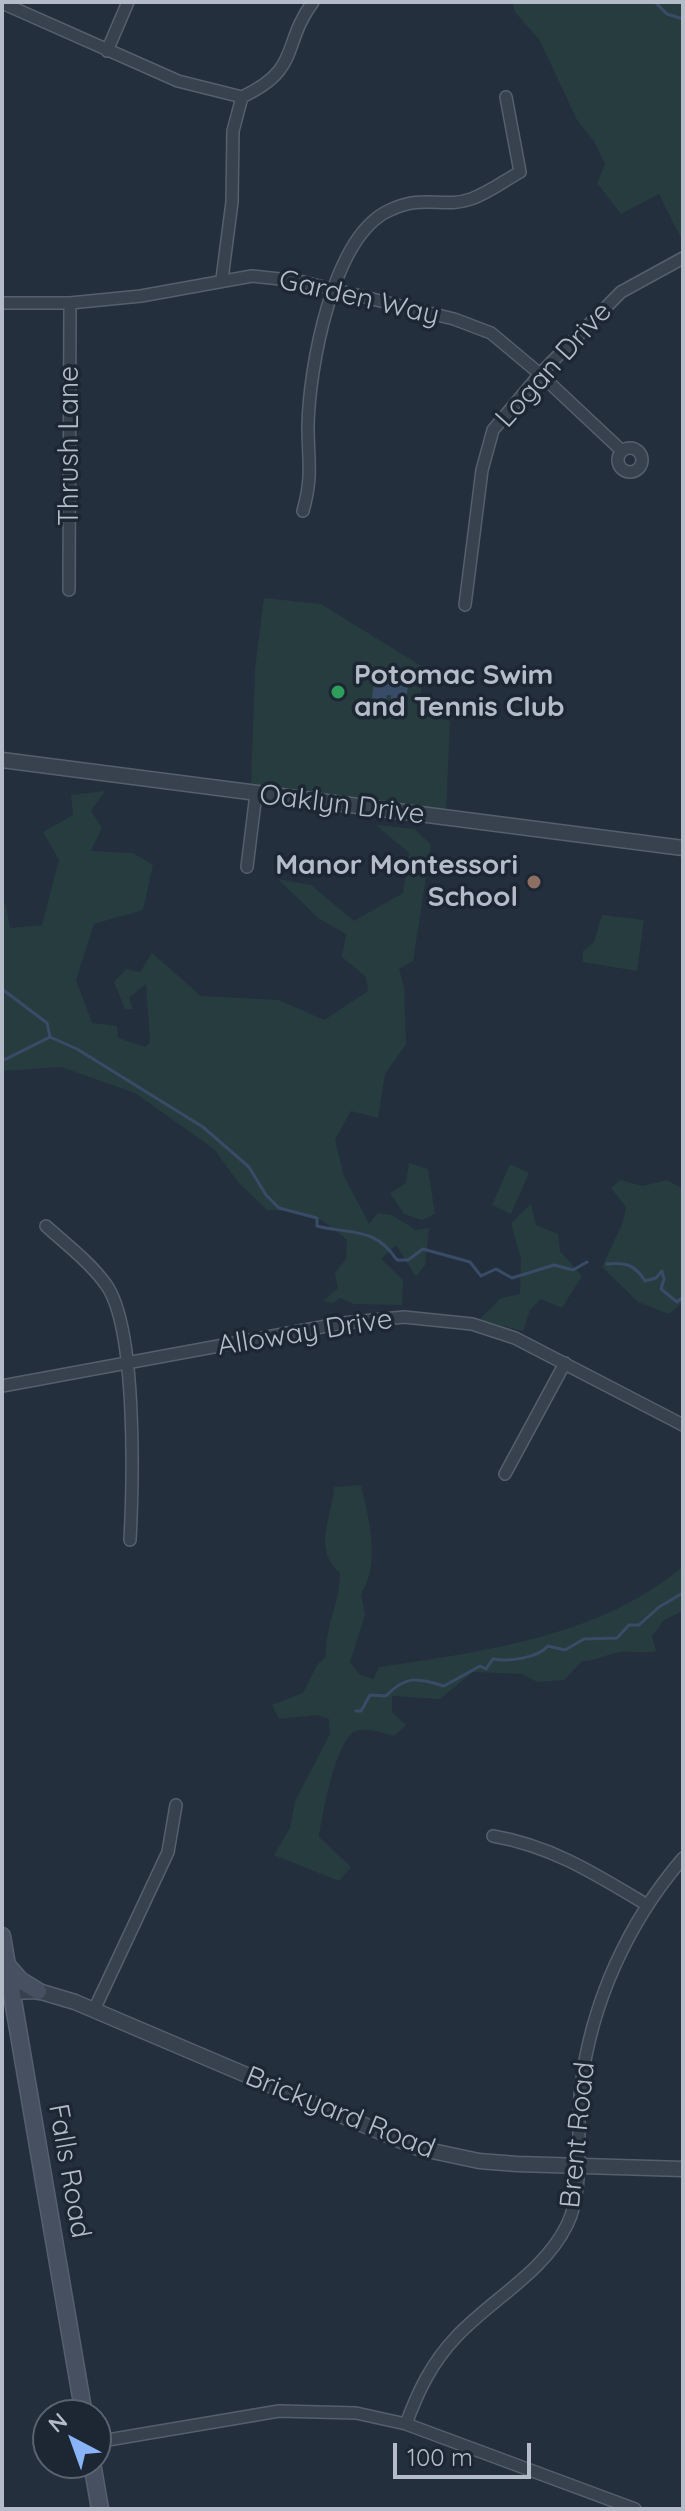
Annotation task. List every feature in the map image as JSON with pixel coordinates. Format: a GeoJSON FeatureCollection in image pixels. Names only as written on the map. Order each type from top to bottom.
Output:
{"type":"FeatureCollection","features":[{"type":"Feature","properties":{"kind":"main road","name":"Falls Road"},"geometry":{"type":"LineString","coordinates":[[2,1936],[7,1965],[5,1995],[81,2399]]}},
{"type":"Feature","properties":{"kind":"main road"},"geometry":{"type":"LineString","coordinates":[[7,1965],[20,1980],[38,1991]]}},
{"type":"Feature","properties":{"kind":"main road"},"geometry":{"type":"LineString","coordinates":[[95,2479],[100,2509]]}},
{"type":"Feature","properties":{"kind":"street"},"geometry":{"type":"LineString","coordinates":[[107,51],[128,2]]}},
{"type":"Feature","properties":{"kind":"street"},"geometry":{"type":"LineString","coordinates":[[2,3],[178,81],[242,97],[262,87],[282,71],[301,21],[313,2]]}},
{"type":"Feature","properties":{"kind":"street"},"geometry":{"type":"LineString","coordinates":[[222,279],[232,202],[233,131],[242,97]]}},
{"type":"Feature","properties":{"kind":"street"},"geometry":{"type":"LineString","coordinates":[[303,511],[311,482],[308,427],[312,376],[335,290],[350,250],[367,227],[385,212],[415,200],[471,199],[520,172],[506,97]]}},
{"type":"Feature","properties":{"kind":"street","name":"Logan Drive"},"geometry":{"type":"LineString","coordinates":[[465,605],[487,446],[503,414],[621,292],[683,258]]}},
{"type":"Feature","properties":{"kind":"street","name":"Garden Way"},"geometry":{"type":"LineString","coordinates":[[2,303],[70,303],[141,296],[222,279],[275,277],[335,290],[475,326],[508,344],[622,451]]}},
{"type":"Feature","properties":{"kind":"street","name":"Thrush Lane"},"geometry":{"type":"LineString","coordinates":[[69,590],[70,303]]}},
{"type":"Feature","properties":{"kind":"street","name":"Oaklyn Drive"},"geometry":{"type":"LineString","coordinates":[[2,760],[683,848]]}},
{"type":"Feature","properties":{"kind":"street"},"geometry":{"type":"LineString","coordinates":[[247,867],[256,794]]}},
{"type":"Feature","properties":{"kind":"street"},"geometry":{"type":"LineString","coordinates":[[46,1226],[93,1269],[108,1288],[117,1308],[129,1363],[130,1540]]}},
{"type":"Feature","properties":{"kind":"street","name":"Alloway Drive"},"geometry":{"type":"LineString","coordinates":[[2,1386],[343,1323],[404,1317],[472,1324],[515,1338],[683,1425]]}},
{"type":"Feature","properties":{"kind":"street"},"geometry":{"type":"LineString","coordinates":[[505,1474],[565,1363]]}},
{"type":"Feature","properties":{"kind":"street"},"geometry":{"type":"LineString","coordinates":[[94,2010],[168,1852],[176,1805]]}},
{"type":"Feature","properties":{"kind":"street"},"geometry":{"type":"LineString","coordinates":[[493,1836],[527,1842],[569,1858],[647,1905]]}},
{"type":"Feature","properties":{"kind":"street","name":"Brent Road"},"geometry":{"type":"LineString","coordinates":[[406,2424],[420,2386],[443,2351],[559,2240],[576,2197],[580,2088],[591,2030],[615,1964],[647,1905],[683,1858]]}},
{"type":"Feature","properties":{"kind":"street","name":"Brickyard Road"},"geometry":{"type":"LineString","coordinates":[[5,1995],[38,1991],[94,2010],[418,2148],[479,2161],[683,2169]]}},
{"type":"Feature","properties":{"kind":"street"},"geometry":{"type":"LineString","coordinates":[[112,2439],[279,2411],[343,2411],[406,2424],[614,2506],[635,2509]]}},
{"type":"Feature","properties":{"kind":"green space"},"geometry":{"type":"Polygon","coordinates":[[[512,2],[683,2],[683,242],[659,194],[621,214],[597,183],[605,164],[594,141],[577,120],[540,41],[515,12],[512,2]]]}},
{"type":"Feature","properties":{"kind":"green space","name":"Potomac Swim and Tennis Club"},"geometry":{"type":"Polygon","coordinates":[[[264,598],[321,604],[423,667],[419,715],[450,721],[446,813],[251,786],[255,669],[264,598]]]}},
{"type":"Feature","properties":{"kind":"green space"},"geometry":{"type":"Polygon","coordinates":[[[105,791],[91,811],[102,828],[91,851],[133,853],[153,865],[143,910],[94,924],[76,980],[92,1023],[117,1026],[118,1038],[145,1047],[150,1042],[146,984],[129,998],[133,1009],[125,1009],[114,982],[126,969],[140,972],[152,953],[201,996],[279,1000],[324,1020],[368,991],[366,977],[342,957],[346,934],[318,918],[278,879],[311,885],[354,921],[403,893],[409,853],[376,825],[415,829],[431,845],[413,961],[399,969],[404,987],[406,1044],[385,1074],[378,1118],[351,1111],[335,1140],[344,1176],[369,1224],[378,1213],[392,1215],[416,1230],[429,1228],[425,1265],[416,1277],[396,1245],[381,1259],[403,1280],[402,1305],[354,1304],[340,1298],[333,1303],[323,1301],[338,1288],[335,1273],[346,1259],[347,1240],[310,1215],[267,1210],[238,1182],[214,1149],[135,1093],[61,1067],[2,1071],[2,905],[6,905],[10,928],[42,925],[59,860],[43,832],[73,815],[71,795],[105,791]]]}},
{"type":"Feature","properties":{"kind":"green space"},"geometry":{"type":"Polygon","coordinates":[[[602,915],[644,920],[637,971],[583,962],[583,951],[594,942],[602,915]]]}},
{"type":"Feature","properties":{"kind":"green space"},"geometry":{"type":"Polygon","coordinates":[[[409,1163],[428,1169],[435,1214],[422,1220],[404,1214],[390,1193],[406,1183],[409,1163]]]}},
{"type":"Feature","properties":{"kind":"green space"},"geometry":{"type":"Polygon","coordinates":[[[510,1164],[529,1173],[511,1214],[492,1205],[510,1164]]]}},
{"type":"Feature","properties":{"kind":"green space"},"geometry":{"type":"Polygon","coordinates":[[[620,1180],[643,1186],[667,1180],[683,1189],[683,1302],[669,1314],[638,1302],[602,1267],[623,1222],[626,1207],[611,1188],[620,1180]]]}},
{"type":"Feature","properties":{"kind":"green space"},"geometry":{"type":"Polygon","coordinates":[[[531,1204],[536,1225],[558,1234],[560,1251],[582,1276],[562,1308],[541,1299],[530,1310],[523,1331],[479,1320],[501,1298],[520,1294],[521,1259],[511,1223],[531,1204]]]}},
{"type":"Feature","properties":{"kind":"green space"},"geometry":{"type":"Polygon","coordinates":[[[361,1485],[372,1555],[371,1569],[361,1594],[365,1615],[350,1662],[359,1674],[373,1679],[379,1667],[499,1647],[579,1625],[651,1590],[683,1566],[683,1611],[664,1620],[652,1636],[656,1651],[617,1653],[582,1661],[564,1680],[537,1682],[522,1674],[473,1672],[440,1699],[392,1696],[392,1712],[406,1725],[394,1736],[370,1730],[356,1731],[342,1748],[331,1779],[319,1837],[351,1867],[339,1881],[274,1855],[290,1828],[295,1801],[330,1734],[329,1719],[317,1715],[279,1719],[272,1705],[303,1693],[317,1665],[326,1656],[340,1573],[332,1564],[325,1544],[334,1487],[361,1485]]]}},
{"type":"Feature","properties":{"kind":"water"},"geometry":{"type":"Polygon","coordinates":[[[375,675],[409,680],[404,714],[391,713],[391,695],[387,695],[385,704],[378,704],[372,697],[375,675]]]}},
{"type":"Feature","properties":{"kind":"waterway"},"geometry":{"type":"LineString","coordinates":[[655,2],[667,14],[683,19]]}},
{"type":"Feature","properties":{"kind":"waterway"},"geometry":{"type":"LineString","coordinates":[[2,989],[47,1023],[50,1037]]}},
{"type":"Feature","properties":{"kind":"waterway"},"geometry":{"type":"LineString","coordinates":[[2,1061],[50,1037],[77,1049],[203,1127],[249,1167],[266,1195],[279,1208],[317,1218],[317,1226],[371,1237],[397,1260],[408,1260],[423,1249],[470,1262],[481,1276],[496,1269],[512,1278],[554,1265],[573,1270],[587,1262]]}},
{"type":"Feature","properties":{"kind":"waterway"},"geometry":{"type":"LineString","coordinates":[[607,1264],[629,1266],[638,1271],[645,1281],[656,1278],[662,1271],[664,1279],[661,1289],[677,1302],[683,1297]]}},
{"type":"Feature","properties":{"kind":"waterway"},"geometry":{"type":"LineString","coordinates":[[356,1711],[361,1711],[370,1695],[386,1696],[399,1685],[412,1680],[444,1686],[480,1666],[486,1669],[493,1659],[522,1658],[537,1654],[548,1646],[565,1650],[584,1639],[617,1638],[629,1625],[639,1625],[659,1607],[683,1593]]}},
{"type":"Feature","properties":{"kind":"place","name":"Potomac Swim and Tennis Club"},"geometry":{"type":"Point","coordinates":[338,692]}},
{"type":"Feature","properties":{"kind":"place","name":"Manor Montessori School"},"geometry":{"type":"Point","coordinates":[534,882]}}]}
